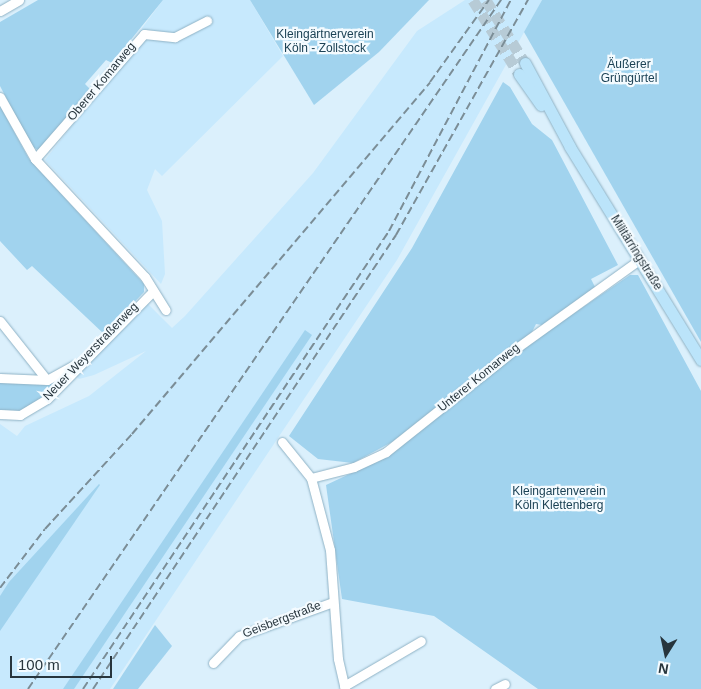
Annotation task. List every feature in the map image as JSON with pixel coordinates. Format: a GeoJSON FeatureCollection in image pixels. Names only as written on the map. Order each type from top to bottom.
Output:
{"type":"FeatureCollection","features":[{"type":"Feature","properties":{"kind":"main road","name":"Militärringstraße"},"geometry":{"type":"LineString","coordinates":[[525,63],[570,147],[701,360]]}},
{"type":"Feature","properties":{"kind":"main road","name":"Militärringstraße"},"geometry":{"type":"LineString","coordinates":[[519,74],[570,147]]}},
{"type":"Feature","properties":{"kind":"street"},"geometry":{"type":"LineString","coordinates":[[0,11],[18,0]]}},
{"type":"Feature","properties":{"kind":"street","name":"Oberer Komarweg"},"geometry":{"type":"LineString","coordinates":[[35,159],[144,34],[174,37],[207,22]]}},
{"type":"Feature","properties":{"kind":"street"},"geometry":{"type":"LineString","coordinates":[[0,97],[35,159],[153,291],[166,310]]}},
{"type":"Feature","properties":{"kind":"street","name":"Unterer Komarweg"},"geometry":{"type":"LineString","coordinates":[[311,478],[354,468],[386,452],[518,347],[639,260]]}},
{"type":"Feature","properties":{"kind":"street","name":"Neuer Weyerstraßerweg"},"geometry":{"type":"LineString","coordinates":[[0,414],[20,415],[33,410],[153,291]]}},
{"type":"Feature","properties":{"kind":"street"},"geometry":{"type":"LineString","coordinates":[[0,321],[47,380]]}},
{"type":"Feature","properties":{"kind":"street"},"geometry":{"type":"LineString","coordinates":[[0,378],[47,380],[76,366]]}},
{"type":"Feature","properties":{"kind":"street"},"geometry":{"type":"LineString","coordinates":[[282,442],[311,478]]}},
{"type":"Feature","properties":{"kind":"street","name":"Geisbergstraße"},"geometry":{"type":"LineString","coordinates":[[311,478],[330,550],[333,602],[344,687]]}},
{"type":"Feature","properties":{"kind":"street","name":"Geisbergstraße"},"geometry":{"type":"LineString","coordinates":[[212,663],[239,636],[333,602]]}},
{"type":"Feature","properties":{"kind":"street"},"geometry":{"type":"LineString","coordinates":[[344,687],[421,641]]}},
{"type":"Feature","properties":{"kind":"street"},"geometry":{"type":"LineString","coordinates":[[495,689],[505,684]]}},
{"type":"Feature","properties":{"kind":"shaded area"},"geometry":{"type":"Polygon","coordinates":[[[163,0],[250,0],[283,56],[162,176],[155,169],[147,190],[162,221],[165,274],[161,284],[45,160],[141,38],[142,28],[163,0]]]}},
{"type":"Feature","properties":{"kind":"shaded area"},"geometry":{"type":"Polygon","coordinates":[[[465,0],[542,0],[397,260],[110,689],[0,689],[0,424],[17,436],[25,426],[89,396],[146,351],[94,375],[79,379],[74,374],[147,303],[172,328],[185,316],[313,173],[417,31],[465,0]]]}},
{"type":"Feature","properties":{"kind":"green space"},"geometry":{"type":"Polygon","coordinates":[[[38,0],[163,0],[112,63],[106,60],[85,84],[91,90],[39,150],[32,147],[0,86],[0,22],[38,0]]]}},
{"type":"Feature","properties":{"kind":"green space","name":"Kleingärtnerverein Köln - Zollstock"},"geometry":{"type":"Polygon","coordinates":[[[250,0],[429,0],[379,52],[314,105],[250,0]]]}},
{"type":"Feature","properties":{"kind":"green space","name":"Äußerer Grüngürtel"},"geometry":{"type":"Polygon","coordinates":[[[542,0],[701,0],[701,342],[524,32],[542,0]]]}},
{"type":"Feature","properties":{"kind":"green space"},"geometry":{"type":"Polygon","coordinates":[[[503,82],[510,87],[532,124],[552,140],[618,265],[591,279],[595,287],[542,325],[536,324],[532,332],[392,442],[353,463],[318,459],[289,436],[412,248],[503,82]]]}},
{"type":"Feature","properties":{"kind":"green space"},"geometry":{"type":"Polygon","coordinates":[[[0,106],[29,159],[144,284],[144,292],[104,334],[32,266],[27,270],[0,241],[0,106]]]}},
{"type":"Feature","properties":{"kind":"green space","name":"Kleingartenverein Köln Klettenberg"},"geometry":{"type":"Polygon","coordinates":[[[630,275],[638,275],[701,391],[701,689],[538,689],[434,616],[342,599],[326,485],[388,456],[519,351],[630,275]]]}},
{"type":"Feature","properties":{"kind":"green space"},"geometry":{"type":"Polygon","coordinates":[[[305,330],[312,335],[103,646],[74,689],[63,689],[305,330]]]}},
{"type":"Feature","properties":{"kind":"green space"},"geometry":{"type":"Polygon","coordinates":[[[64,373],[36,404],[22,412],[0,410],[0,380],[64,373]]]}},
{"type":"Feature","properties":{"kind":"green space"},"geometry":{"type":"Polygon","coordinates":[[[99,484],[0,631],[0,596],[9,582],[99,484]]]}},
{"type":"Feature","properties":{"kind":"green space"},"geometry":{"type":"Polygon","coordinates":[[[155,625],[172,646],[138,689],[113,689],[155,625]]]}},
{"type":"Feature","properties":{"kind":"tunnel"},"geometry":{"type":"LineString","coordinates":[[473,0],[519,74]]}},
{"type":"Feature","properties":{"kind":"tunnel"},"geometry":{"type":"LineString","coordinates":[[486,0],[525,63]]}},
{"type":"Feature","properties":{"kind":"railway"},"geometry":{"type":"LineString","coordinates":[[0,588],[45,529],[132,434],[430,82],[489,0]]}},
{"type":"Feature","properties":{"kind":"railway"},"geometry":{"type":"LineString","coordinates":[[28,689],[501,0]]}},
{"type":"Feature","properties":{"kind":"railway"},"geometry":{"type":"LineString","coordinates":[[83,689],[389,231],[511,0]]}},
{"type":"Feature","properties":{"kind":"railway"},"geometry":{"type":"LineString","coordinates":[[93,689],[396,235],[528,0]]}}]}
